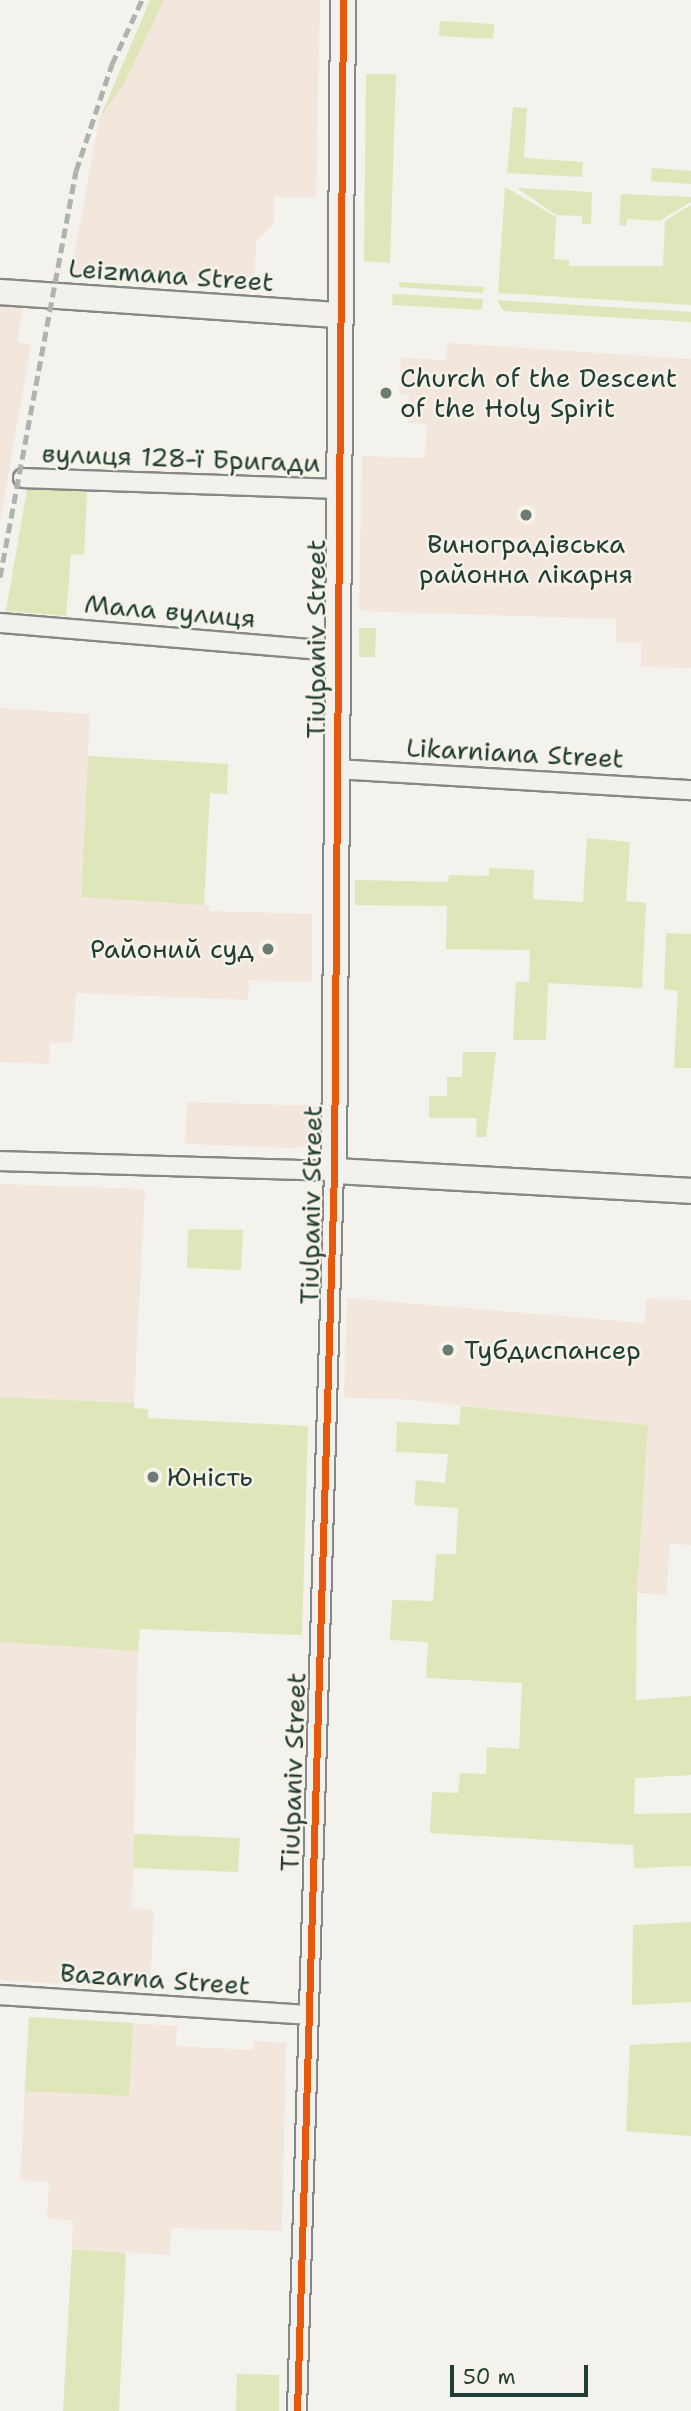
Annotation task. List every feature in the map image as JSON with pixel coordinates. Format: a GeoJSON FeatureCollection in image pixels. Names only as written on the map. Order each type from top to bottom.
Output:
{"type":"FeatureCollection","features":[{"type":"Feature","properties":{"kind":"street","name":"Tiulpaniv Street"},"geometry":{"type":"LineString","coordinates":[[297,2411],[306,2015],[334,1171],[337,489],[343,0]]}},
{"type":"Feature","properties":{"kind":"street","name":"Leizmana Street"},"geometry":{"type":"LineString","coordinates":[[0,292],[339,315]]}},
{"type":"Feature","properties":{"kind":"street","name":"вулиця 128-ї Бригади"},"geometry":{"type":"LineString","coordinates":[[23,478],[337,489]]}},
{"type":"Feature","properties":{"kind":"street","name":"Мала вулиця"},"geometry":{"type":"LineString","coordinates":[[0,623],[336,651]]}},
{"type":"Feature","properties":{"kind":"street","name":"Likarniana Street"},"geometry":{"type":"LineString","coordinates":[[336,769],[691,790]]}},
{"type":"Feature","properties":{"kind":"street"},"geometry":{"type":"LineString","coordinates":[[0,1161],[334,1171],[691,1191]]}},
{"type":"Feature","properties":{"kind":"street","name":"Bazarna Street"},"geometry":{"type":"LineString","coordinates":[[0,1995],[306,2015]]}},
{"type":"Feature","properties":{"kind":"shaded area"},"geometry":{"type":"Polygon","coordinates":[[[163,0],[320,0],[316,197],[274,197],[274,223],[256,242],[254,287],[71,273],[99,120],[126,80],[163,0]]]}},
{"type":"Feature","properties":{"kind":"shaded area"},"geometry":{"type":"Polygon","coordinates":[[[0,305],[23,309],[17,342],[31,345],[0,522],[0,305]]]}},
{"type":"Feature","properties":{"kind":"shaded area","name":"Виноградівська районна лікарня"},"geometry":{"type":"Polygon","coordinates":[[[448,343],[691,359],[691,668],[641,667],[641,643],[616,643],[616,619],[359,611],[362,456],[425,458],[427,424],[408,423],[409,395],[399,394],[401,358],[446,360],[448,343]]]}},
{"type":"Feature","properties":{"kind":"shaded area"},"geometry":{"type":"Polygon","coordinates":[[[0,708],[90,714],[81,896],[209,905],[209,911],[312,914],[312,982],[249,980],[248,1000],[76,993],[73,1043],[50,1043],[49,1064],[0,1062],[0,708]]]}},
{"type":"Feature","properties":{"kind":"shaded area"},"geometry":{"type":"Polygon","coordinates":[[[187,1102],[317,1106],[316,1143],[295,1148],[185,1144],[187,1102]]]}},
{"type":"Feature","properties":{"kind":"shaded area"},"geometry":{"type":"Polygon","coordinates":[[[0,1184],[145,1189],[134,1403],[0,1397],[0,1184]]]}},
{"type":"Feature","properties":{"kind":"shaded area"},"geometry":{"type":"Polygon","coordinates":[[[347,1298],[645,1323],[646,1299],[691,1300],[691,1545],[670,1544],[666,1595],[637,1593],[648,1425],[400,1399],[344,1398],[347,1298]]]}},
{"type":"Feature","properties":{"kind":"shaded area"},"geometry":{"type":"Polygon","coordinates":[[[0,1642],[138,1651],[132,1908],[154,1910],[150,1990],[0,1980],[0,1642]]]}},
{"type":"Feature","properties":{"kind":"shaded area"},"geometry":{"type":"Polygon","coordinates":[[[29,2017],[177,2026],[176,2046],[253,2050],[254,2041],[286,2043],[282,2231],[171,2228],[170,2255],[72,2249],[73,2220],[47,2219],[49,2182],[20,2180],[29,2017]]]}},
{"type":"Feature","properties":{"kind":"green space"},"geometry":{"type":"Polygon","coordinates":[[[150,0],[164,0],[126,80],[99,120],[150,0]]]}},
{"type":"Feature","properties":{"kind":"green space"},"geometry":{"type":"Polygon","coordinates":[[[440,21],[494,24],[493,39],[439,36],[440,21]]]}},
{"type":"Feature","properties":{"kind":"green space"},"geometry":{"type":"Polygon","coordinates":[[[366,74],[396,74],[390,263],[364,261],[366,74]]]}},
{"type":"Feature","properties":{"kind":"green space"},"geometry":{"type":"Polygon","coordinates":[[[513,107],[527,108],[524,158],[583,162],[582,177],[507,173],[513,107]]]}},
{"type":"Feature","properties":{"kind":"green space"},"geometry":{"type":"Polygon","coordinates":[[[652,168],[691,171],[691,184],[651,181],[652,168]]]}},
{"type":"Feature","properties":{"kind":"green space"},"geometry":{"type":"Polygon","coordinates":[[[505,187],[556,217],[554,259],[569,260],[569,266],[663,266],[665,221],[691,205],[691,305],[498,293],[505,187]]]}},
{"type":"Feature","properties":{"kind":"green space"},"geometry":{"type":"Polygon","coordinates":[[[517,188],[592,192],[591,224],[582,224],[582,216],[556,215],[517,188]]]}},
{"type":"Feature","properties":{"kind":"green space"},"geometry":{"type":"Polygon","coordinates":[[[621,194],[691,197],[691,202],[659,221],[627,219],[626,226],[619,225],[621,194]]]}},
{"type":"Feature","properties":{"kind":"green space"},"geometry":{"type":"Polygon","coordinates":[[[399,282],[484,287],[483,293],[399,287],[399,282]]]}},
{"type":"Feature","properties":{"kind":"green space"},"geometry":{"type":"Polygon","coordinates":[[[393,294],[483,299],[482,310],[392,305],[393,294]]]}},
{"type":"Feature","properties":{"kind":"green space"},"geometry":{"type":"Polygon","coordinates":[[[497,300],[691,312],[691,322],[503,311],[497,300]]]}},
{"type":"Feature","properties":{"kind":"green space"},"geometry":{"type":"Polygon","coordinates":[[[27,489],[87,491],[84,555],[71,554],[66,616],[6,611],[27,489]]]}},
{"type":"Feature","properties":{"kind":"green space"},"geometry":{"type":"Polygon","coordinates":[[[359,628],[376,628],[375,657],[359,657],[359,628]]]}},
{"type":"Feature","properties":{"kind":"green space"},"geometry":{"type":"Polygon","coordinates":[[[88,756],[228,764],[227,794],[210,793],[204,905],[81,897],[88,756]]]}},
{"type":"Feature","properties":{"kind":"green space"},"geometry":{"type":"Polygon","coordinates":[[[587,838],[630,842],[626,901],[646,903],[642,988],[548,983],[546,1040],[513,1040],[516,982],[529,982],[530,950],[446,949],[447,906],[355,905],[355,880],[448,882],[449,875],[489,876],[489,868],[534,870],[533,899],[583,902],[587,838]]]}},
{"type":"Feature","properties":{"kind":"green space"},"geometry":{"type":"Polygon","coordinates":[[[666,933],[691,934],[691,1068],[674,1068],[678,991],[664,989],[666,933]]]}},
{"type":"Feature","properties":{"kind":"green space"},"geometry":{"type":"Polygon","coordinates":[[[463,1052],[496,1052],[486,1137],[476,1137],[477,1118],[429,1118],[429,1096],[447,1096],[447,1077],[462,1077],[463,1052]]]}},
{"type":"Feature","properties":{"kind":"green space"},"geometry":{"type":"Polygon","coordinates":[[[188,1229],[243,1230],[241,1270],[187,1268],[188,1229]]]}},
{"type":"Feature","properties":{"kind":"green space","name":"Юність"},"geometry":{"type":"Polygon","coordinates":[[[0,1397],[134,1403],[134,1408],[148,1409],[148,1418],[308,1426],[302,1635],[140,1629],[138,1651],[0,1642],[0,1397]]]}},
{"type":"Feature","properties":{"kind":"green space"},"geometry":{"type":"Polygon","coordinates":[[[461,1406],[648,1425],[637,1593],[636,1700],[691,1696],[691,1775],[635,1778],[634,1814],[691,1813],[691,1866],[634,1868],[633,1845],[430,1833],[432,1792],[458,1793],[460,1773],[486,1774],[487,1747],[519,1749],[522,1683],[426,1678],[428,1642],[390,1640],[392,1600],[433,1601],[436,1554],[456,1554],[458,1508],[414,1505],[416,1480],[445,1483],[448,1454],[396,1452],[397,1422],[459,1425],[461,1406]]]}},
{"type":"Feature","properties":{"kind":"green space"},"geometry":{"type":"Polygon","coordinates":[[[134,1834],[240,1838],[238,1872],[133,1868],[134,1834]]]}},
{"type":"Feature","properties":{"kind":"green space"},"geometry":{"type":"Polygon","coordinates":[[[691,1922],[691,2002],[632,2005],[633,1925],[691,1922]]]}},
{"type":"Feature","properties":{"kind":"green space"},"geometry":{"type":"Polygon","coordinates":[[[29,2017],[133,2023],[129,2096],[25,2091],[29,2017]]]}},
{"type":"Feature","properties":{"kind":"green space"},"geometry":{"type":"Polygon","coordinates":[[[691,2042],[691,2136],[626,2131],[630,2045],[691,2042]]]}},
{"type":"Feature","properties":{"kind":"green space"},"geometry":{"type":"Polygon","coordinates":[[[72,2249],[126,2253],[119,2411],[63,2411],[72,2249]]]}},
{"type":"Feature","properties":{"kind":"green space"},"geometry":{"type":"Polygon","coordinates":[[[237,2374],[279,2375],[279,2411],[236,2411],[237,2374]]]}},
{"type":"Feature","properties":{"kind":"railway"},"geometry":{"type":"LineString","coordinates":[[0,577],[76,171],[112,64],[142,0]]}},
{"type":"Feature","properties":{"kind":"cycle path"},"geometry":{"type":"LineString","coordinates":[[297,2411],[334,1171],[343,0]]}},
{"type":"Feature","properties":{"kind":"place","name":"Church of the Descent of the Holy Spirit"},"geometry":{"type":"Point","coordinates":[386,393]}},
{"type":"Feature","properties":{"kind":"place","name":"Виноградівська районна лікарня"},"geometry":{"type":"Point","coordinates":[526,515]}},
{"type":"Feature","properties":{"kind":"place","name":"Районий суд"},"geometry":{"type":"Point","coordinates":[268,949]}},
{"type":"Feature","properties":{"kind":"place","name":"Тубдиспансер"},"geometry":{"type":"Point","coordinates":[448,1350]}},
{"type":"Feature","properties":{"kind":"place","name":"Юність"},"geometry":{"type":"Point","coordinates":[153,1477]}}]}
